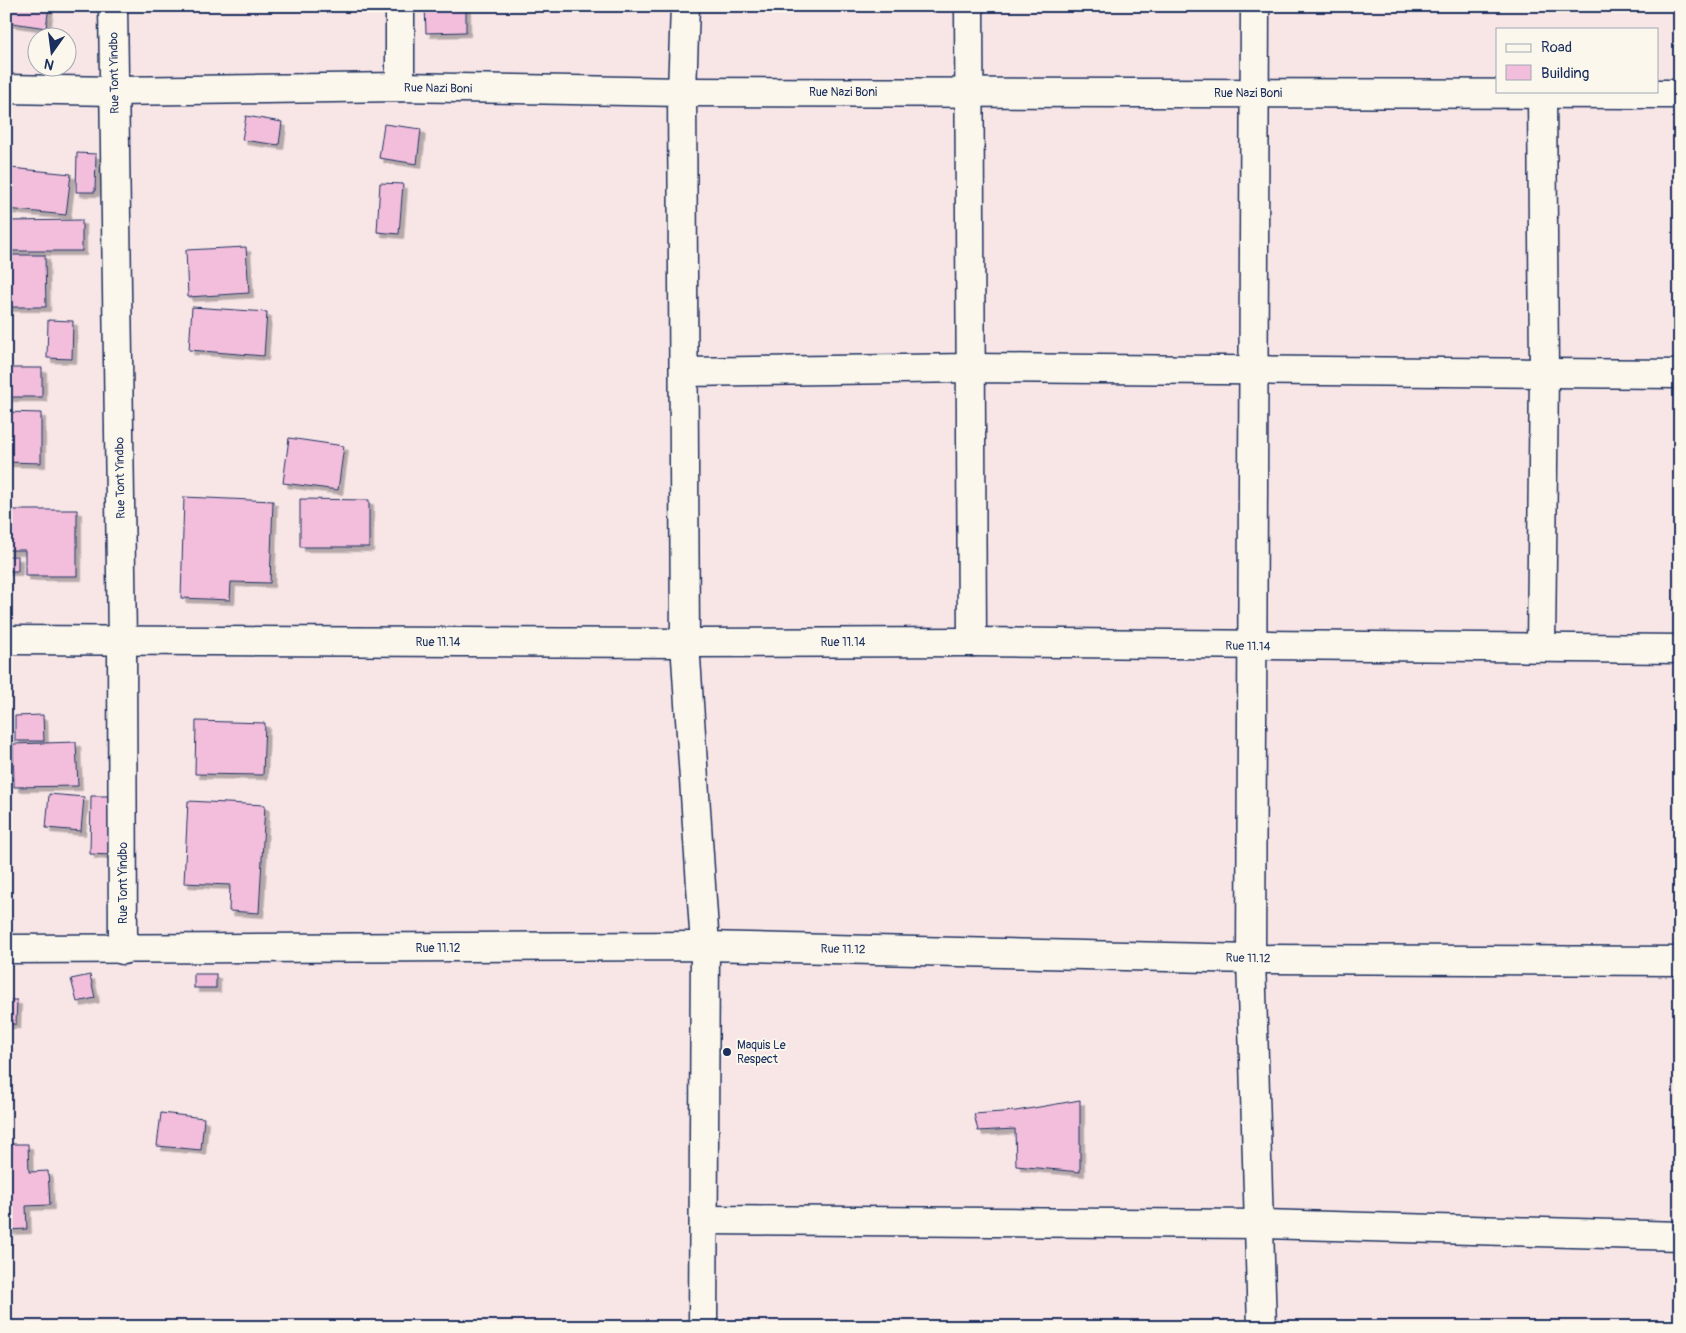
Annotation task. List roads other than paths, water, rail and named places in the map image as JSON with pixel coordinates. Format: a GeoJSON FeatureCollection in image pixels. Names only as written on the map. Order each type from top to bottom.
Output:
{"type":"FeatureCollection","features":[{"type":"Feature","properties":{"kind":"street","name":"Rue Tont Yindbo"},"geometry":{"type":"LineString","coordinates":[[113,6],[122,642],[123,950]]}},
{"type":"Feature","properties":{"kind":"street"},"geometry":{"type":"LineString","coordinates":[[400,6],[400,87]]}},
{"type":"Feature","properties":{"kind":"street"},"geometry":{"type":"LineString","coordinates":[[685,6],[682,92],[685,643],[705,946],[703,1327]]}},
{"type":"Feature","properties":{"kind":"street"},"geometry":{"type":"LineString","coordinates":[[969,6],[972,642]]}},
{"type":"Feature","properties":{"kind":"street"},"geometry":{"type":"LineString","coordinates":[[1255,6],[1251,959],[1262,1327]]}},
{"type":"Feature","properties":{"kind":"street","name":"Rue Nazi Boni"},"geometry":{"type":"LineString","coordinates":[[6,89],[114,91],[400,87],[682,92],[1680,94]]}},
{"type":"Feature","properties":{"kind":"street"},"geometry":{"type":"LineString","coordinates":[[1541,647],[1544,372],[1542,93]]}},
{"type":"Feature","properties":{"kind":"street"},"geometry":{"type":"LineString","coordinates":[[684,372],[971,368],[1254,372],[1680,374]]}},
{"type":"Feature","properties":{"kind":"street","name":"Rue 11.14"},"geometry":{"type":"LineString","coordinates":[[6,640],[122,642],[972,642],[1680,649]]}},
{"type":"Feature","properties":{"kind":"street","name":"Rue 11.12"},"geometry":{"type":"LineString","coordinates":[[6,949],[123,950],[705,946],[1251,959],[1680,961]]}},
{"type":"Feature","properties":{"kind":"street"},"geometry":{"type":"LineString","coordinates":[[705,1220],[1260,1224],[1680,1236]]}},
{"type":"Feature","properties":{"kind":"place","name":"Maquis Le Respect"},"geometry":{"type":"Point","coordinates":[727,1052]}}]}
